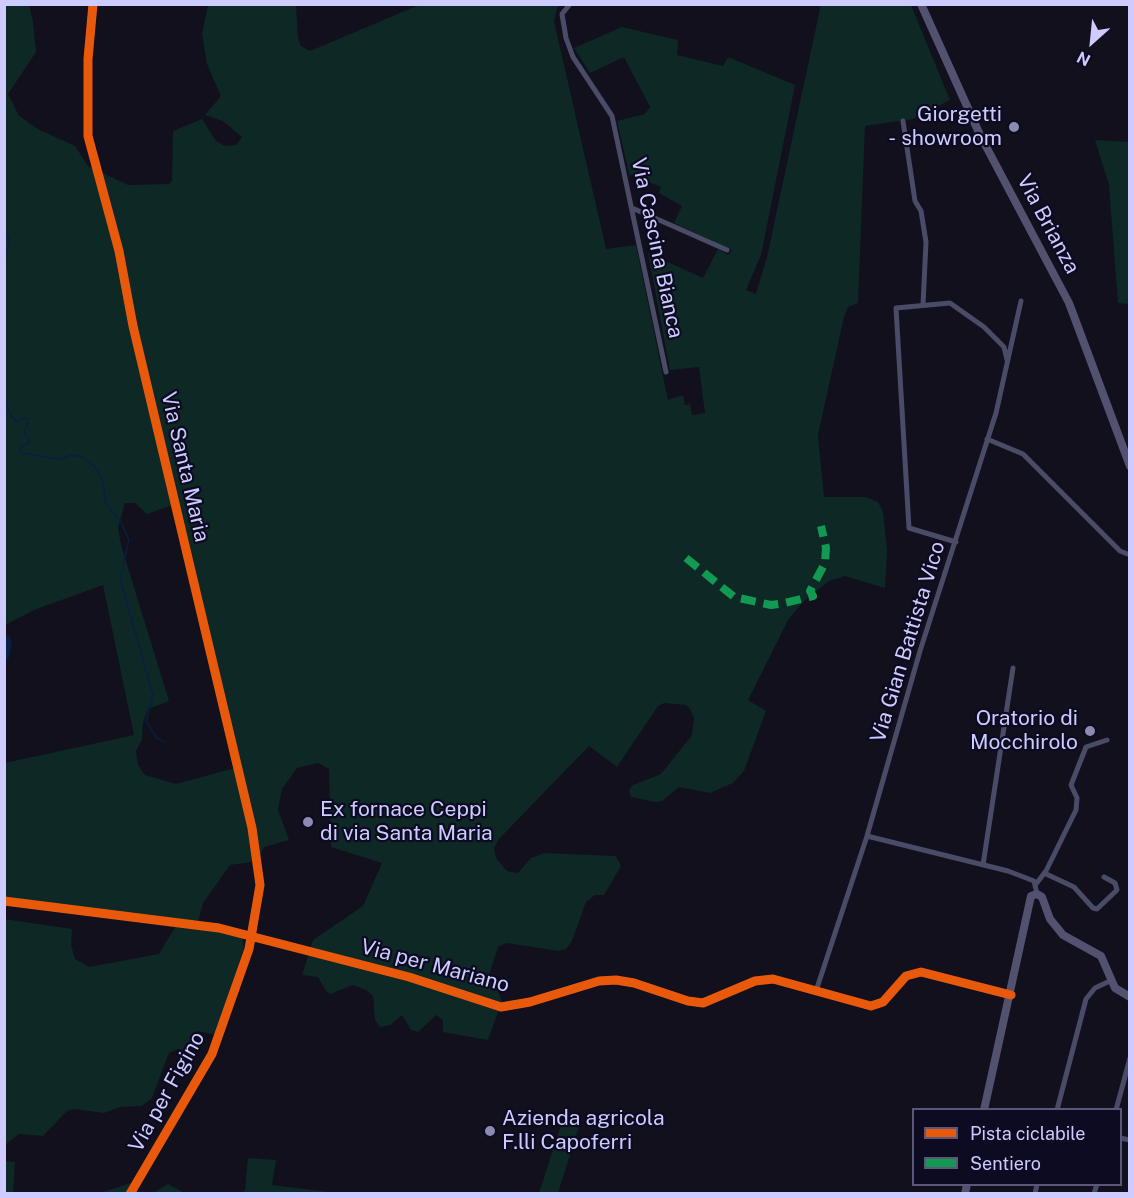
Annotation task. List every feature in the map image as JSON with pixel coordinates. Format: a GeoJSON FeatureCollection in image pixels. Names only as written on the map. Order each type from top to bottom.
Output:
{"type":"FeatureCollection","features":[{"type":"Feature","properties":{"kind":"street","name":"Via Santa Maria"},"geometry":{"type":"LineString","coordinates":[[93,4],[88,136],[119,251],[133,326],[252,828],[260,885],[252,936]]}},
{"type":"Feature","properties":{"kind":"street","name":"Via Cascina Bianca"},"geometry":{"type":"LineString","coordinates":[[570,4],[562,14],[566,38],[573,57],[612,116],[666,372]]}},
{"type":"Feature","properties":{"kind":"street","name":"Via Brianza"},"geometry":{"type":"LineString","coordinates":[[921,4],[980,135],[1070,303],[1130,466]]}},
{"type":"Feature","properties":{"kind":"street"},"geometry":{"type":"LineString","coordinates":[[903,121],[915,201],[921,211],[926,242],[923,304]]}},
{"type":"Feature","properties":{"kind":"street"},"geometry":{"type":"LineString","coordinates":[[632,208],[726,250]]}},
{"type":"Feature","properties":{"kind":"street","name":"Via Gian Battista Vico"},"geometry":{"type":"LineString","coordinates":[[816,991],[867,836],[920,651],[987,440],[1021,301]]}},
{"type":"Feature","properties":{"kind":"street"},"geometry":{"type":"LineString","coordinates":[[956,542],[909,528],[896,308],[950,303],[984,327],[1004,347],[1007,361]]}},
{"type":"Feature","properties":{"kind":"street"},"geometry":{"type":"LineString","coordinates":[[987,440],[1023,454],[1120,551],[1130,554]]}},
{"type":"Feature","properties":{"kind":"street"},"geometry":{"type":"LineString","coordinates":[[983,865],[1013,668]]}},
{"type":"Feature","properties":{"kind":"street"},"geometry":{"type":"LineString","coordinates":[[1036,884],[1044,873],[1076,810],[1077,798],[1071,785],[1086,747],[1107,740]]}},
{"type":"Feature","properties":{"kind":"street"},"geometry":{"type":"LineString","coordinates":[[867,836],[1032,879],[1036,884],[1037,894]]}},
{"type":"Feature","properties":{"kind":"street"},"geometry":{"type":"LineString","coordinates":[[1044,873],[1074,887],[1093,908],[1097,909],[1117,890],[1115,883],[1104,877]]}},
{"type":"Feature","properties":{"kind":"street"},"geometry":{"type":"LineString","coordinates":[[984,1108],[1011,995],[1028,905],[1030,897],[1037,894]]}},
{"type":"Feature","properties":{"kind":"street"},"geometry":{"type":"LineString","coordinates":[[1037,894],[1042,897],[1050,919],[1060,932],[1101,956],[1118,991],[1130,997]]}},
{"type":"Feature","properties":{"kind":"street","name":"Via per Mariano"},"geometry":{"type":"LineString","coordinates":[[4,901],[219,928],[410,977],[501,1007],[530,1002],[608,980],[634,983],[694,1002],[710,1001],[737,987],[764,979],[783,981],[871,1006],[883,1002],[906,976],[921,972],[1011,995]]}},
{"type":"Feature","properties":{"kind":"street","name":"Via per Figino"},"geometry":{"type":"LineString","coordinates":[[130,1194],[213,1054],[252,936]]}},
{"type":"Feature","properties":{"kind":"street"},"geometry":{"type":"LineString","coordinates":[[1058,1108],[1086,999],[1095,988],[1112,980]]}},
{"type":"Feature","properties":{"kind":"street"},"geometry":{"type":"LineString","coordinates":[[1117,1108],[1130,1058]]}},
{"type":"Feature","properties":{"kind":"green space"},"geometry":{"type":"Polygon","coordinates":[[[821,4],[911,5],[950,100],[913,119],[865,126],[858,303],[848,307],[844,317],[818,435],[824,497],[866,497],[878,502],[883,512],[887,550],[885,588],[845,576],[829,581],[804,601],[788,620],[748,700],[766,711],[744,771],[733,783],[710,793],[679,787],[662,801],[656,802],[631,797],[629,790],[633,785],[661,774],[692,735],[694,718],[690,709],[686,705],[664,703],[658,706],[617,767],[589,746],[498,840],[494,848],[496,858],[507,871],[518,873],[531,858],[544,853],[616,856],[621,866],[604,895],[595,895],[586,902],[572,941],[566,949],[559,951],[506,943],[498,947],[490,972],[502,1001],[488,1040],[443,1032],[443,1020],[436,1015],[418,1032],[411,1030],[402,1015],[390,1025],[380,1027],[375,1020],[373,996],[366,990],[353,985],[330,994],[318,977],[302,975],[313,940],[363,906],[382,863],[331,847],[329,769],[318,763],[297,768],[282,789],[278,810],[289,840],[264,847],[258,861],[230,865],[203,903],[198,921],[5,899],[5,763],[134,735],[103,585],[34,610],[5,625],[5,5],[29,5],[33,22],[36,52],[8,94],[19,116],[38,129],[75,146],[88,166],[128,185],[169,184],[172,181],[173,131],[202,119],[216,141],[225,146],[236,145],[242,137],[223,121],[205,115],[221,96],[207,64],[202,34],[208,5],[296,5],[298,38],[301,46],[310,51],[419,5],[560,5],[554,21],[606,249],[636,245],[668,400],[683,395],[685,405],[690,404],[692,415],[705,413],[699,367],[670,370],[648,253],[703,278],[718,249],[728,255],[732,250],[674,223],[682,206],[659,193],[661,187],[629,174],[617,121],[645,114],[650,107],[624,57],[590,73],[574,48],[622,27],[678,40],[677,55],[723,66],[728,57],[795,85],[761,255],[746,290],[756,294],[767,257],[821,4]],[[125,503],[118,528],[121,545],[169,701],[148,709],[143,723],[142,740],[136,751],[138,765],[145,775],[176,784],[235,768],[175,504],[147,514],[135,503],[125,503]]]}},
{"type":"Feature","properties":{"kind":"green space"},"geometry":{"type":"Polygon","coordinates":[[[1095,140],[1129,142],[1129,304],[1118,303],[1109,185],[1095,140]]]}},
{"type":"Feature","properties":{"kind":"green space"},"geometry":{"type":"Polygon","coordinates":[[[4,919],[72,929],[71,945],[75,959],[89,967],[159,954],[177,924],[218,930],[242,937],[244,947],[216,1035],[198,1031],[189,1051],[178,1049],[169,1053],[152,1098],[142,1106],[120,1107],[104,1113],[74,1109],[67,1111],[43,1136],[19,1134],[5,1145],[4,919]]]}},
{"type":"Feature","properties":{"kind":"green space"},"geometry":{"type":"Polygon","coordinates":[[[563,1119],[579,1126],[558,1193],[539,1193],[563,1119]]]}},
{"type":"Feature","properties":{"kind":"green space"},"geometry":{"type":"Polygon","coordinates":[[[248,1158],[276,1160],[272,1185],[337,1193],[242,1193],[245,1190],[248,1158]]]}},
{"type":"Feature","properties":{"kind":"green space"},"geometry":{"type":"Polygon","coordinates":[[[5,1161],[15,1162],[13,1193],[5,1193],[5,1161]]]}},
{"type":"Feature","properties":{"kind":"green space"},"geometry":{"type":"Polygon","coordinates":[[[134,1182],[127,1193],[100,1193],[134,1182]]]}},
{"type":"Feature","properties":{"kind":"green space"},"geometry":{"type":"Polygon","coordinates":[[[168,1184],[185,1193],[153,1193],[168,1184]]]}},
{"type":"Feature","properties":{"kind":"water"},"geometry":{"type":"Polygon","coordinates":[[[9,636],[12,642],[9,657],[5,661],[5,637],[9,636]]]}},
{"type":"Feature","properties":{"kind":"waterway"},"geometry":{"type":"LineString","coordinates":[[4,233],[9,236],[10,245],[4,260]]}},
{"type":"Feature","properties":{"kind":"waterway"},"geometry":{"type":"LineString","coordinates":[[4,397],[11,416],[16,421],[26,418],[29,420],[24,432],[30,442],[20,448],[21,453],[60,459],[71,455],[82,457],[93,465],[101,476],[105,503],[121,522],[129,540],[120,579],[153,695],[146,722],[157,738],[164,742]]}},
{"type":"Feature","properties":{"kind":"marked path"},"geometry":{"type":"LineString","coordinates":[[686,558],[734,597],[771,605],[785,603],[813,596],[810,591],[825,563],[826,548],[821,526]]}},
{"type":"Feature","properties":{"kind":"cycle path"},"geometry":{"type":"LineString","coordinates":[[93,4],[88,59],[88,136],[119,251],[133,326],[252,828],[260,885],[249,949],[212,1054],[130,1194]]}},
{"type":"Feature","properties":{"kind":"cycle path"},"geometry":{"type":"LineString","coordinates":[[4,901],[219,928],[409,977],[501,1007],[530,1002],[599,981],[616,980],[634,983],[688,1001],[703,1003],[755,981],[773,979],[871,1006],[883,1002],[906,976],[921,972],[1011,995]]}},
{"type":"Feature","properties":{"kind":"place","name":"Giorgetti - showroom"},"geometry":{"type":"Point","coordinates":[1014,127]}},
{"type":"Feature","properties":{"kind":"place","name":"Oratorio di Mocchirolo"},"geometry":{"type":"Point","coordinates":[1090,731]}},
{"type":"Feature","properties":{"kind":"place","name":"Ex fornace Ceppi di via Santa Maria"},"geometry":{"type":"Point","coordinates":[308,822]}},
{"type":"Feature","properties":{"kind":"place","name":"Azienda agricola F.lli Capoferri"},"geometry":{"type":"Point","coordinates":[490,1131]}}]}
